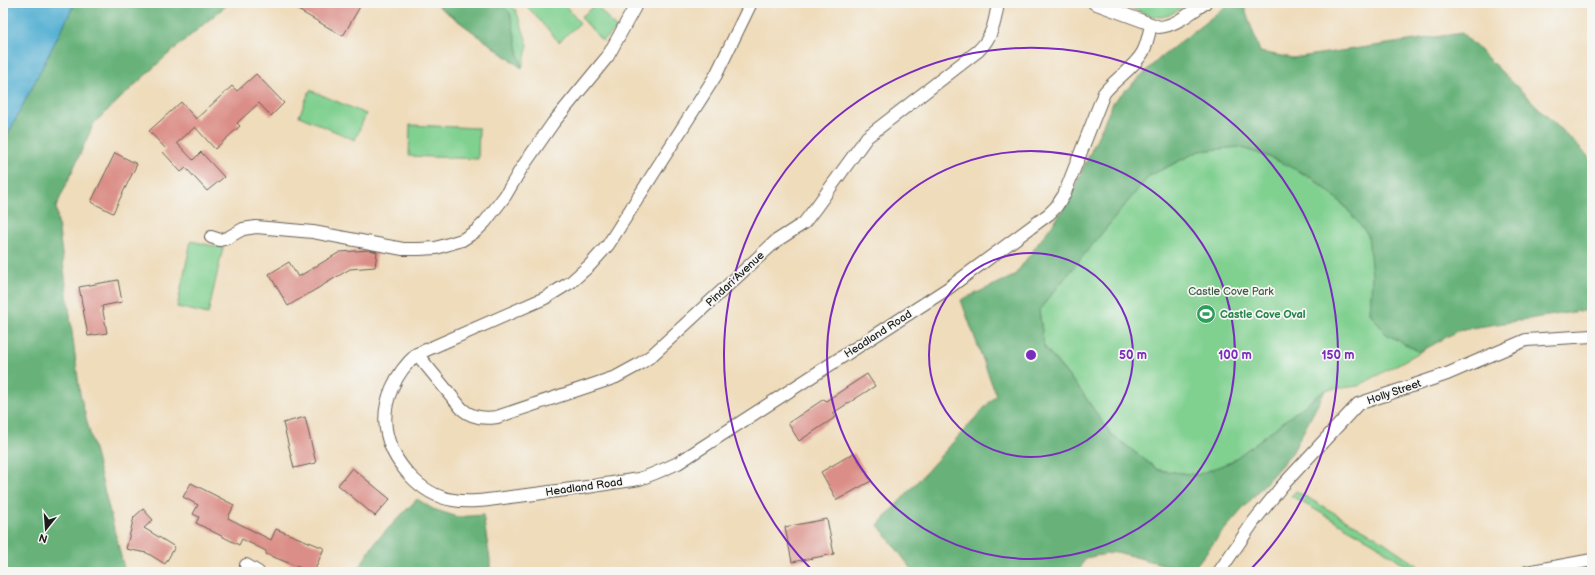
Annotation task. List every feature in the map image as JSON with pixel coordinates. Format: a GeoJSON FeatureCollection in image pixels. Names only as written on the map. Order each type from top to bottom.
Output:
{"type":"FeatureCollection","features":[{"type":"Feature","properties":{"kind":"street"},"geometry":{"type":"LineString","coordinates":[[212,237],[220,240],[227,238],[243,229],[256,227],[313,232],[403,249],[436,248],[462,240],[485,222],[505,196],[521,169],[553,124],[608,56],[638,3]]}},
{"type":"Feature","properties":{"kind":"street","name":"Headland Road"},"geometry":{"type":"LineString","coordinates":[[751,3],[726,56],[702,98],[608,245],[590,265],[571,282],[545,298],[416,354],[403,368],[393,385],[389,397],[385,422],[390,446],[403,468],[431,493],[452,500],[480,500],[585,487],[639,478],[659,472],[678,463],[947,289],[1049,214],[1056,207],[1064,195],[1104,93],[1140,57],[1144,50],[1151,25]]}},
{"type":"Feature","properties":{"kind":"street","name":"Pindari Avenue"},"geometry":{"type":"LineString","coordinates":[[416,354],[462,409],[468,414],[488,418],[497,417],[616,377],[638,365],[660,349],[776,241],[804,222],[866,136],[986,44],[991,34],[998,3]]}},
{"type":"Feature","properties":{"kind":"street"},"geometry":{"type":"LineString","coordinates":[[1094,3],[1151,25],[1166,26],[1178,21],[1205,3]]}},
{"type":"Feature","properties":{"kind":"street","name":"Holly Street"},"geometry":{"type":"LineString","coordinates":[[1219,572],[1254,521],[1282,486],[1358,404],[1447,374],[1526,340],[1592,336]]}},
{"type":"Feature","properties":{"kind":"street"},"geometry":{"type":"LineString","coordinates":[[1527,572],[1592,560]]}},
{"type":"Feature","properties":{"kind":"street"},"geometry":{"type":"LineString","coordinates":[[246,565],[258,572]]}},
{"type":"Feature","properties":{"kind":"green space"},"geometry":{"type":"Polygon","coordinates":[[[75,3],[229,3],[165,57],[94,123],[56,207],[80,394],[125,572],[3,572],[3,144],[75,3]]]}},
{"type":"Feature","properties":{"kind":"green space"},"geometry":{"type":"Polygon","coordinates":[[[434,3],[508,3],[516,10],[528,45],[522,68],[434,3]]]}},
{"type":"Feature","properties":{"kind":"green space"},"geometry":{"type":"Polygon","coordinates":[[[434,3],[500,3],[510,13],[522,68],[434,3]]]}},
{"type":"Feature","properties":{"kind":"green space"},"geometry":{"type":"Polygon","coordinates":[[[524,3],[563,3],[580,23],[559,42],[524,3]]]}},
{"type":"Feature","properties":{"kind":"green space"},"geometry":{"type":"Polygon","coordinates":[[[1122,3],[1188,3],[1164,17],[1155,17],[1122,3]]]}},
{"type":"Feature","properties":{"kind":"green space"},"geometry":{"type":"Polygon","coordinates":[[[1230,3],[1243,3],[1260,52],[1293,58],[1462,33],[1592,160],[1592,309],[1459,330],[1420,352],[1386,334],[1370,313],[1372,276],[1368,235],[1344,205],[1313,178],[1270,157],[1239,147],[1199,151],[1149,176],[1039,310],[1044,347],[1081,391],[1110,433],[1158,470],[1197,475],[1231,462],[1326,389],[1292,453],[1219,536],[1191,572],[1117,552],[1085,558],[1079,572],[914,572],[878,525],[996,395],[961,300],[1014,276],[1066,206],[1114,101],[1160,58],[1230,3]]]}},
{"type":"Feature","properties":{"kind":"green space"},"geometry":{"type":"Polygon","coordinates":[[[596,5],[617,29],[602,41],[581,17],[596,5]]]}},
{"type":"Feature","properties":{"kind":"green space"},"geometry":{"type":"Polygon","coordinates":[[[310,90],[366,114],[355,140],[299,116],[310,90]]]}},
{"type":"Feature","properties":{"kind":"green space"},"geometry":{"type":"Polygon","coordinates":[[[410,125],[479,128],[478,159],[409,156],[410,125]]]}},
{"type":"Feature","properties":{"kind":"green space","name":"Castle Cove Park"},"geometry":{"type":"Polygon","coordinates":[[[1239,147],[1289,166],[1318,183],[1344,206],[1367,232],[1372,255],[1370,313],[1386,334],[1420,352],[1358,386],[1325,390],[1231,462],[1197,475],[1158,470],[1110,433],[1081,391],[1044,346],[1039,310],[1149,176],[1199,151],[1239,147]]]}},
{"type":"Feature","properties":{"kind":"green space"},"geometry":{"type":"Polygon","coordinates":[[[191,241],[223,248],[208,314],[177,307],[191,241]]]}},
{"type":"Feature","properties":{"kind":"green space"},"geometry":{"type":"Polygon","coordinates":[[[1296,491],[1378,538],[1427,572],[1415,572],[1374,543],[1291,496],[1296,491]]]}},
{"type":"Feature","properties":{"kind":"green space"},"geometry":{"type":"Polygon","coordinates":[[[417,499],[433,509],[458,517],[483,515],[490,560],[490,572],[356,572],[376,541],[417,499]]]}},
{"type":"Feature","properties":{"kind":"water"},"geometry":{"type":"Polygon","coordinates":[[[3,3],[75,3],[3,144],[3,3]]]}},
{"type":"Feature","properties":{"kind":"building"},"geometry":{"type":"Polygon","coordinates":[[[286,3],[362,3],[343,36],[286,3]]]}},
{"type":"Feature","properties":{"kind":"building"},"geometry":{"type":"Polygon","coordinates":[[[256,74],[284,103],[271,116],[259,103],[237,123],[240,126],[215,149],[195,127],[177,143],[193,160],[201,152],[224,177],[207,191],[186,168],[181,172],[163,152],[166,149],[149,131],[181,102],[196,119],[232,86],[237,91],[256,74]]]}},
{"type":"Feature","properties":{"kind":"building"},"geometry":{"type":"Polygon","coordinates":[[[115,153],[137,164],[113,213],[91,202],[115,153]]]}},
{"type":"Feature","properties":{"kind":"building"},"geometry":{"type":"Polygon","coordinates":[[[370,250],[377,252],[375,267],[350,269],[288,306],[269,274],[289,262],[298,277],[340,252],[370,250]]]}},
{"type":"Feature","properties":{"kind":"building"},"geometry":{"type":"Polygon","coordinates":[[[118,280],[122,302],[102,306],[107,333],[88,336],[79,287],[118,280]]]}},
{"type":"Feature","properties":{"kind":"building"},"geometry":{"type":"Polygon","coordinates":[[[867,374],[875,386],[833,413],[836,417],[799,441],[788,423],[824,399],[826,401],[867,374]]]}},
{"type":"Feature","properties":{"kind":"building"},"geometry":{"type":"Polygon","coordinates":[[[305,417],[316,463],[294,468],[283,423],[305,417]]]}},
{"type":"Feature","properties":{"kind":"building"},"geometry":{"type":"Polygon","coordinates":[[[854,453],[871,481],[837,500],[821,472],[854,453]]]}},
{"type":"Feature","properties":{"kind":"building"},"geometry":{"type":"Polygon","coordinates":[[[352,468],[390,499],[375,516],[338,485],[352,468]]]}},
{"type":"Feature","properties":{"kind":"building"},"geometry":{"type":"Polygon","coordinates":[[[191,483],[234,505],[228,518],[271,540],[276,529],[324,548],[314,572],[266,554],[266,551],[242,539],[239,545],[196,523],[199,517],[193,514],[198,505],[183,497],[191,483]]]}},
{"type":"Feature","properties":{"kind":"building"},"geometry":{"type":"Polygon","coordinates":[[[143,509],[153,520],[144,528],[175,547],[165,564],[147,553],[126,549],[134,517],[143,509]]]}},
{"type":"Feature","properties":{"kind":"building"},"geometry":{"type":"Polygon","coordinates":[[[827,519],[834,554],[792,562],[785,527],[827,519]]]}},
{"type":"Feature","properties":{"kind":"place","name":"Castle Cove Oval"},"geometry":{"type":"Point","coordinates":[1206,314]}}]}
